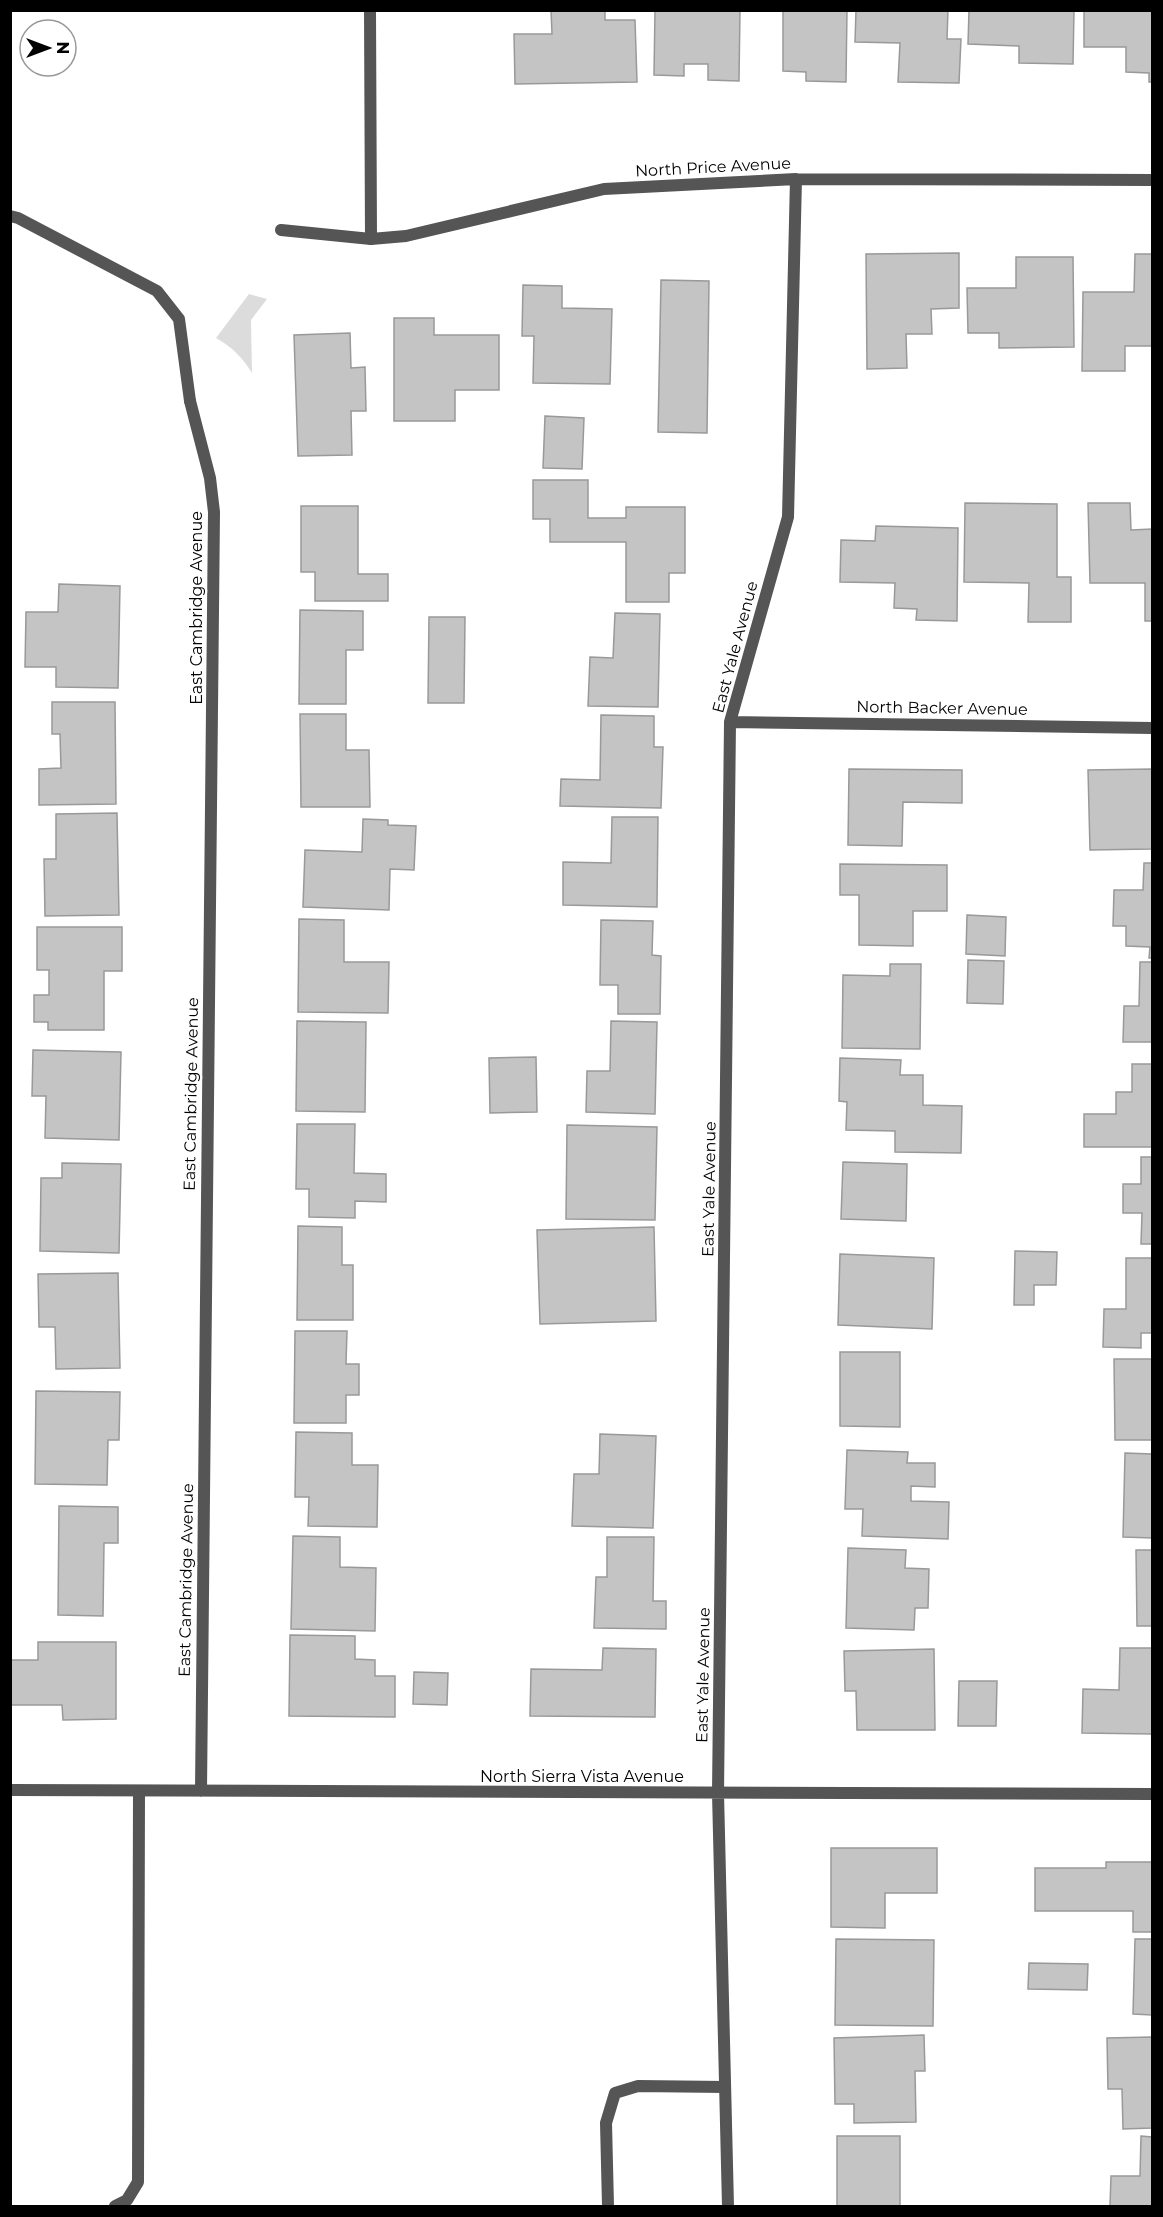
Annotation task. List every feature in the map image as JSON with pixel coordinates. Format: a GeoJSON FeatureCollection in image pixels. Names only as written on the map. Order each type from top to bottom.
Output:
{"type":"FeatureCollection","features":[{"type":"Feature","properties":{"kind":"street"},"geometry":{"type":"LineString","coordinates":[[370,10],[370,239]]}},
{"type":"Feature","properties":{"kind":"street","name":"North Price Avenue"},"geometry":{"type":"LineString","coordinates":[[282,230],[370,239],[406,236],[604,189],[796,179],[1152,180]]}},
{"type":"Feature","properties":{"kind":"street","name":"East Yale Avenue"},"geometry":{"type":"LineString","coordinates":[[728,2206],[718,1792],[730,722],[788,517],[796,179]]}},
{"type":"Feature","properties":{"kind":"street","name":"East Cambridge Avenue"},"geometry":{"type":"LineString","coordinates":[[10,216],[28,223],[157,291],[179,319],[190,401],[210,478],[214,512],[201,1791]]}},
{"type":"Feature","properties":{"kind":"street","name":"North Backer Avenue"},"geometry":{"type":"LineString","coordinates":[[730,722],[1152,728]]}},
{"type":"Feature","properties":{"kind":"street","name":"North Sierra Vista Avenue"},"geometry":{"type":"LineString","coordinates":[[10,1790],[1152,1794]]}},
{"type":"Feature","properties":{"kind":"street"},"geometry":{"type":"LineString","coordinates":[[115,2206],[127,2200],[138,2182],[139,1791]]}},
{"type":"Feature","properties":{"kind":"street"},"geometry":{"type":"LineString","coordinates":[[608,2206],[606,2123],[615,2092],[638,2086],[725,2087]]}},
{"type":"Feature","properties":{"kind":"shaded area"},"geometry":{"type":"Polygon","coordinates":[[[249,294],[267,299],[251,320],[252,373],[236,353],[216,338],[249,294]]]}},
{"type":"Feature","properties":{"kind":"building"},"geometry":{"type":"Polygon","coordinates":[[[551,10],[605,10],[605,20],[635,20],[637,82],[515,84],[514,34],[552,34],[551,10]]]}},
{"type":"Feature","properties":{"kind":"building"},"geometry":{"type":"Polygon","coordinates":[[[655,10],[740,10],[739,81],[708,80],[708,64],[684,64],[684,76],[654,75],[655,10]]]}},
{"type":"Feature","properties":{"kind":"building"},"geometry":{"type":"Polygon","coordinates":[[[783,10],[847,10],[846,82],[806,81],[806,72],[783,71],[783,10]]]}},
{"type":"Feature","properties":{"kind":"building"},"geometry":{"type":"Polygon","coordinates":[[[856,10],[948,10],[947,39],[961,39],[959,83],[898,82],[900,43],[855,42],[856,10]]]}},
{"type":"Feature","properties":{"kind":"building"},"geometry":{"type":"Polygon","coordinates":[[[969,10],[1074,10],[1073,64],[1019,63],[1019,46],[968,44],[969,10]]]}},
{"type":"Feature","properties":{"kind":"building"},"geometry":{"type":"Polygon","coordinates":[[[1084,10],[1152,10],[1152,82],[1149,82],[1149,73],[1126,72],[1126,47],[1084,47],[1084,10]]]}},
{"type":"Feature","properties":{"kind":"building"},"geometry":{"type":"Polygon","coordinates":[[[959,253],[959,308],[931,309],[932,334],[906,334],[907,368],[867,369],[866,254],[959,253]]]}},
{"type":"Feature","properties":{"kind":"building"},"geometry":{"type":"Polygon","coordinates":[[[1135,254],[1152,254],[1152,346],[1125,346],[1125,371],[1082,371],[1083,292],[1134,292],[1135,254]]]}},
{"type":"Feature","properties":{"kind":"building"},"geometry":{"type":"Polygon","coordinates":[[[1016,257],[1073,257],[1074,347],[999,348],[999,333],[968,333],[967,288],[1016,288],[1016,257]]]}},
{"type":"Feature","properties":{"kind":"building"},"geometry":{"type":"Polygon","coordinates":[[[661,280],[709,281],[707,433],[658,432],[661,280]]]}},
{"type":"Feature","properties":{"kind":"building"},"geometry":{"type":"Polygon","coordinates":[[[523,285],[562,286],[562,308],[612,309],[610,384],[533,383],[534,336],[522,336],[523,285]]]}},
{"type":"Feature","properties":{"kind":"building"},"geometry":{"type":"Polygon","coordinates":[[[394,318],[434,318],[434,335],[499,335],[499,390],[455,390],[455,421],[394,421],[394,318]]]}},
{"type":"Feature","properties":{"kind":"building"},"geometry":{"type":"Polygon","coordinates":[[[350,333],[351,368],[365,367],[366,411],[351,411],[352,455],[298,456],[294,335],[350,333]]]}},
{"type":"Feature","properties":{"kind":"building"},"geometry":{"type":"Polygon","coordinates":[[[545,416],[584,418],[582,469],[543,468],[545,416]]]}},
{"type":"Feature","properties":{"kind":"building"},"geometry":{"type":"Polygon","coordinates":[[[533,480],[588,480],[588,518],[626,518],[626,507],[685,507],[685,573],[669,573],[669,602],[626,602],[626,542],[550,542],[550,519],[533,519],[533,480]]]}},
{"type":"Feature","properties":{"kind":"building"},"geometry":{"type":"Polygon","coordinates":[[[965,503],[1057,504],[1057,577],[1071,577],[1071,622],[1028,622],[1029,583],[964,582],[965,503]]]}},
{"type":"Feature","properties":{"kind":"building"},"geometry":{"type":"Polygon","coordinates":[[[1088,503],[1130,503],[1131,530],[1152,529],[1152,621],[1145,621],[1145,583],[1090,583],[1088,503]]]}},
{"type":"Feature","properties":{"kind":"building"},"geometry":{"type":"Polygon","coordinates":[[[301,506],[358,506],[358,574],[388,574],[388,601],[315,601],[315,572],[301,572],[301,506]]]}},
{"type":"Feature","properties":{"kind":"building"},"geometry":{"type":"Polygon","coordinates":[[[876,526],[958,528],[957,621],[916,620],[917,609],[894,608],[895,583],[840,582],[841,540],[875,541],[876,526]]]}},
{"type":"Feature","properties":{"kind":"building"},"geometry":{"type":"Polygon","coordinates":[[[59,584],[120,586],[118,688],[56,687],[56,667],[25,667],[26,612],[58,612],[59,584]]]}},
{"type":"Feature","properties":{"kind":"building"},"geometry":{"type":"Polygon","coordinates":[[[300,610],[363,611],[363,650],[346,650],[346,704],[299,704],[300,610]]]}},
{"type":"Feature","properties":{"kind":"building"},"geometry":{"type":"Polygon","coordinates":[[[615,613],[660,614],[658,707],[588,706],[590,657],[613,658],[615,613]]]}},
{"type":"Feature","properties":{"kind":"building"},"geometry":{"type":"Polygon","coordinates":[[[429,617],[465,617],[464,703],[428,703],[429,617]]]}},
{"type":"Feature","properties":{"kind":"building"},"geometry":{"type":"Polygon","coordinates":[[[52,702],[115,702],[116,804],[39,805],[39,769],[61,768],[60,734],[52,734],[52,702]]]}},
{"type":"Feature","properties":{"kind":"building"},"geometry":{"type":"Polygon","coordinates":[[[300,714],[346,714],[346,750],[369,750],[370,807],[301,807],[300,714]]]}},
{"type":"Feature","properties":{"kind":"building"},"geometry":{"type":"Polygon","coordinates":[[[601,715],[654,716],[654,747],[663,747],[661,808],[560,806],[561,779],[600,780],[601,715]]]}},
{"type":"Feature","properties":{"kind":"building"},"geometry":{"type":"Polygon","coordinates":[[[849,769],[962,770],[962,803],[903,802],[902,846],[848,845],[849,769]]]}},
{"type":"Feature","properties":{"kind":"building"},"geometry":{"type":"Polygon","coordinates":[[[1152,769],[1152,849],[1090,850],[1088,770],[1152,769]]]}},
{"type":"Feature","properties":{"kind":"building"},"geometry":{"type":"Polygon","coordinates":[[[117,813],[119,915],[45,916],[44,859],[56,859],[56,814],[117,813]]]}},
{"type":"Feature","properties":{"kind":"building"},"geometry":{"type":"Polygon","coordinates":[[[612,817],[658,817],[657,907],[563,905],[563,862],[611,863],[612,817]]]}},
{"type":"Feature","properties":{"kind":"building"},"geometry":{"type":"Polygon","coordinates":[[[363,819],[388,820],[388,825],[416,826],[414,870],[390,869],[389,910],[303,907],[305,850],[362,852],[363,819]]]}},
{"type":"Feature","properties":{"kind":"building"},"geometry":{"type":"Polygon","coordinates":[[[1144,863],[1152,863],[1152,958],[1149,958],[1150,947],[1126,946],[1126,926],[1113,926],[1114,890],[1143,890],[1144,863]]]}},
{"type":"Feature","properties":{"kind":"building"},"geometry":{"type":"Polygon","coordinates":[[[840,864],[947,865],[947,911],[913,911],[913,946],[859,945],[859,895],[840,895],[840,864]]]}},
{"type":"Feature","properties":{"kind":"building"},"geometry":{"type":"Polygon","coordinates":[[[967,915],[1006,917],[1005,956],[966,954],[967,915]]]}},
{"type":"Feature","properties":{"kind":"building"},"geometry":{"type":"Polygon","coordinates":[[[299,919],[344,920],[344,962],[389,962],[388,1013],[298,1012],[299,919]]]}},
{"type":"Feature","properties":{"kind":"building"},"geometry":{"type":"Polygon","coordinates":[[[601,920],[653,921],[652,955],[661,956],[660,1014],[618,1014],[618,985],[600,985],[601,920]]]}},
{"type":"Feature","properties":{"kind":"building"},"geometry":{"type":"Polygon","coordinates":[[[37,927],[122,927],[122,971],[104,971],[104,1030],[48,1030],[48,1022],[34,1022],[34,995],[49,995],[49,970],[37,970],[37,927]]]}},
{"type":"Feature","properties":{"kind":"building"},"geometry":{"type":"Polygon","coordinates":[[[968,960],[1004,961],[1003,1004],[967,1003],[968,960]]]}},
{"type":"Feature","properties":{"kind":"building"},"geometry":{"type":"Polygon","coordinates":[[[1140,962],[1152,962],[1152,1042],[1123,1042],[1124,1006],[1139,1006],[1140,962]]]}},
{"type":"Feature","properties":{"kind":"building"},"geometry":{"type":"Polygon","coordinates":[[[890,964],[921,964],[920,1049],[842,1048],[843,975],[890,976],[890,964]]]}},
{"type":"Feature","properties":{"kind":"building"},"geometry":{"type":"Polygon","coordinates":[[[297,1021],[366,1022],[365,1112],[296,1111],[297,1021]]]}},
{"type":"Feature","properties":{"kind":"building"},"geometry":{"type":"Polygon","coordinates":[[[611,1021],[657,1022],[655,1114],[586,1112],[587,1071],[610,1071],[611,1021]]]}},
{"type":"Feature","properties":{"kind":"building"},"geometry":{"type":"Polygon","coordinates":[[[33,1050],[121,1052],[119,1140],[45,1138],[46,1096],[32,1096],[33,1050]]]}},
{"type":"Feature","properties":{"kind":"building"},"geometry":{"type":"Polygon","coordinates":[[[536,1057],[537,1112],[490,1113],[489,1058],[536,1057]]]}},
{"type":"Feature","properties":{"kind":"building"},"geometry":{"type":"Polygon","coordinates":[[[840,1058],[901,1060],[900,1075],[923,1075],[923,1105],[962,1106],[961,1153],[895,1152],[895,1131],[846,1130],[847,1102],[839,1101],[840,1058]]]}},
{"type":"Feature","properties":{"kind":"building"},"geometry":{"type":"Polygon","coordinates":[[[1132,1064],[1152,1064],[1152,1147],[1084,1147],[1084,1114],[1116,1114],[1116,1092],[1132,1092],[1132,1064]]]}},
{"type":"Feature","properties":{"kind":"building"},"geometry":{"type":"Polygon","coordinates":[[[297,1124],[355,1124],[354,1173],[386,1174],[386,1202],[355,1201],[355,1218],[309,1217],[309,1189],[296,1189],[297,1124]]]}},
{"type":"Feature","properties":{"kind":"building"},"geometry":{"type":"Polygon","coordinates":[[[567,1125],[657,1127],[655,1220],[566,1219],[567,1125]]]}},
{"type":"Feature","properties":{"kind":"building"},"geometry":{"type":"Polygon","coordinates":[[[1141,1157],[1152,1157],[1152,1244],[1141,1244],[1142,1213],[1123,1213],[1123,1184],[1141,1184],[1141,1157]]]}},
{"type":"Feature","properties":{"kind":"building"},"geometry":{"type":"Polygon","coordinates":[[[843,1162],[907,1164],[906,1221],[841,1219],[843,1162]]]}},
{"type":"Feature","properties":{"kind":"building"},"geometry":{"type":"Polygon","coordinates":[[[62,1163],[121,1164],[119,1253],[40,1251],[41,1178],[62,1178],[62,1163]]]}},
{"type":"Feature","properties":{"kind":"building"},"geometry":{"type":"Polygon","coordinates":[[[298,1226],[342,1227],[342,1265],[353,1265],[353,1320],[297,1320],[298,1226]]]}},
{"type":"Feature","properties":{"kind":"building"},"geometry":{"type":"Polygon","coordinates":[[[654,1227],[656,1321],[540,1324],[537,1230],[654,1227]]]}},
{"type":"Feature","properties":{"kind":"building"},"geometry":{"type":"Polygon","coordinates":[[[1015,1251],[1057,1252],[1056,1285],[1034,1285],[1034,1305],[1014,1305],[1015,1251]]]}},
{"type":"Feature","properties":{"kind":"building"},"geometry":{"type":"Polygon","coordinates":[[[840,1254],[934,1258],[932,1329],[838,1325],[840,1254]]]}},
{"type":"Feature","properties":{"kind":"building"},"geometry":{"type":"Polygon","coordinates":[[[1126,1258],[1152,1258],[1152,1333],[1141,1333],[1141,1348],[1103,1347],[1104,1309],[1126,1309],[1126,1258]]]}},
{"type":"Feature","properties":{"kind":"building"},"geometry":{"type":"Polygon","coordinates":[[[118,1273],[120,1368],[56,1369],[55,1327],[39,1327],[38,1274],[118,1273]]]}},
{"type":"Feature","properties":{"kind":"building"},"geometry":{"type":"Polygon","coordinates":[[[295,1331],[347,1331],[346,1364],[359,1364],[359,1395],[346,1395],[346,1423],[294,1423],[295,1331]]]}},
{"type":"Feature","properties":{"kind":"building"},"geometry":{"type":"Polygon","coordinates":[[[840,1352],[900,1352],[900,1427],[840,1426],[840,1352]]]}},
{"type":"Feature","properties":{"kind":"building"},"geometry":{"type":"Polygon","coordinates":[[[1114,1359],[1152,1359],[1152,1440],[1115,1440],[1114,1359]]]}},
{"type":"Feature","properties":{"kind":"building"},"geometry":{"type":"Polygon","coordinates":[[[36,1391],[120,1392],[119,1440],[108,1440],[107,1485],[35,1484],[36,1391]]]}},
{"type":"Feature","properties":{"kind":"building"},"geometry":{"type":"Polygon","coordinates":[[[296,1432],[352,1433],[352,1465],[378,1465],[377,1527],[308,1526],[309,1497],[295,1497],[296,1432]]]}},
{"type":"Feature","properties":{"kind":"building"},"geometry":{"type":"Polygon","coordinates":[[[600,1434],[656,1436],[653,1528],[572,1526],[574,1474],[599,1474],[600,1434]]]}},
{"type":"Feature","properties":{"kind":"building"},"geometry":{"type":"Polygon","coordinates":[[[847,1450],[908,1452],[907,1463],[935,1463],[935,1487],[911,1486],[911,1501],[949,1502],[948,1539],[862,1536],[863,1509],[845,1509],[847,1450]]]}},
{"type":"Feature","properties":{"kind":"building"},"geometry":{"type":"Polygon","coordinates":[[[1125,1453],[1152,1454],[1152,1538],[1123,1537],[1125,1453]]]}},
{"type":"Feature","properties":{"kind":"building"},"geometry":{"type":"Polygon","coordinates":[[[59,1506],[118,1507],[118,1543],[104,1543],[103,1616],[58,1615],[59,1506]]]}},
{"type":"Feature","properties":{"kind":"building"},"geometry":{"type":"Polygon","coordinates":[[[293,1536],[340,1537],[340,1567],[376,1568],[375,1631],[291,1629],[293,1536]]]}},
{"type":"Feature","properties":{"kind":"building"},"geometry":{"type":"Polygon","coordinates":[[[607,1537],[654,1537],[653,1601],[666,1601],[666,1629],[594,1628],[596,1577],[607,1577],[607,1537]]]}},
{"type":"Feature","properties":{"kind":"building"},"geometry":{"type":"Polygon","coordinates":[[[848,1548],[906,1550],[905,1568],[929,1569],[928,1608],[915,1608],[914,1630],[846,1628],[848,1548]]]}},
{"type":"Feature","properties":{"kind":"building"},"geometry":{"type":"Polygon","coordinates":[[[1136,1550],[1152,1550],[1152,1626],[1137,1626],[1136,1550]]]}},
{"type":"Feature","properties":{"kind":"building"},"geometry":{"type":"Polygon","coordinates":[[[290,1635],[355,1636],[355,1659],[375,1660],[375,1676],[395,1676],[395,1717],[289,1716],[290,1635]]]}},
{"type":"Feature","properties":{"kind":"building"},"geometry":{"type":"Polygon","coordinates":[[[38,1642],[116,1642],[116,1719],[63,1720],[62,1705],[10,1705],[10,1660],[38,1660],[38,1642]]]}},
{"type":"Feature","properties":{"kind":"building"},"geometry":{"type":"Polygon","coordinates":[[[603,1648],[656,1649],[655,1717],[530,1716],[531,1669],[602,1670],[603,1648]]]}},
{"type":"Feature","properties":{"kind":"building"},"geometry":{"type":"Polygon","coordinates":[[[1120,1648],[1152,1648],[1152,1734],[1082,1733],[1083,1689],[1119,1690],[1120,1648]]]}},
{"type":"Feature","properties":{"kind":"building"},"geometry":{"type":"Polygon","coordinates":[[[934,1649],[935,1730],[857,1730],[856,1691],[845,1691],[844,1651],[934,1649]]]}},
{"type":"Feature","properties":{"kind":"building"},"geometry":{"type":"Polygon","coordinates":[[[414,1672],[448,1673],[447,1705],[413,1704],[414,1672]]]}},
{"type":"Feature","properties":{"kind":"building"},"geometry":{"type":"Polygon","coordinates":[[[959,1681],[997,1681],[996,1726],[958,1726],[959,1681]]]}},
{"type":"Feature","properties":{"kind":"building"},"geometry":{"type":"Polygon","coordinates":[[[831,1848],[937,1848],[937,1893],[885,1893],[885,1928],[831,1927],[831,1848]]]}},
{"type":"Feature","properties":{"kind":"building"},"geometry":{"type":"Polygon","coordinates":[[[1106,1862],[1152,1862],[1152,1932],[1133,1932],[1133,1911],[1035,1911],[1035,1868],[1106,1868],[1106,1862]]]}},
{"type":"Feature","properties":{"kind":"building"},"geometry":{"type":"Polygon","coordinates":[[[836,1939],[934,1940],[933,2026],[835,2025],[836,1939]]]}},
{"type":"Feature","properties":{"kind":"building"},"geometry":{"type":"Polygon","coordinates":[[[1135,1939],[1152,1939],[1152,2015],[1133,2014],[1135,1939]]]}},
{"type":"Feature","properties":{"kind":"building"},"geometry":{"type":"Polygon","coordinates":[[[1029,1963],[1088,1964],[1087,1990],[1028,1989],[1029,1963]]]}},
{"type":"Feature","properties":{"kind":"building"},"geometry":{"type":"Polygon","coordinates":[[[924,2035],[925,2071],[915,2071],[916,2122],[854,2123],[854,2104],[835,2104],[834,2038],[924,2035]]]}},
{"type":"Feature","properties":{"kind":"building"},"geometry":{"type":"Polygon","coordinates":[[[1152,2037],[1152,2128],[1123,2129],[1122,2089],[1108,2089],[1107,2038],[1152,2037]]]}},
{"type":"Feature","properties":{"kind":"building"},"geometry":{"type":"Polygon","coordinates":[[[837,2136],[900,2136],[900,2206],[837,2206],[837,2136]]]}},
{"type":"Feature","properties":{"kind":"building"},"geometry":{"type":"Polygon","coordinates":[[[1141,2136],[1152,2137],[1152,2206],[1110,2206],[1111,2176],[1140,2176],[1141,2136]]]}}]}
